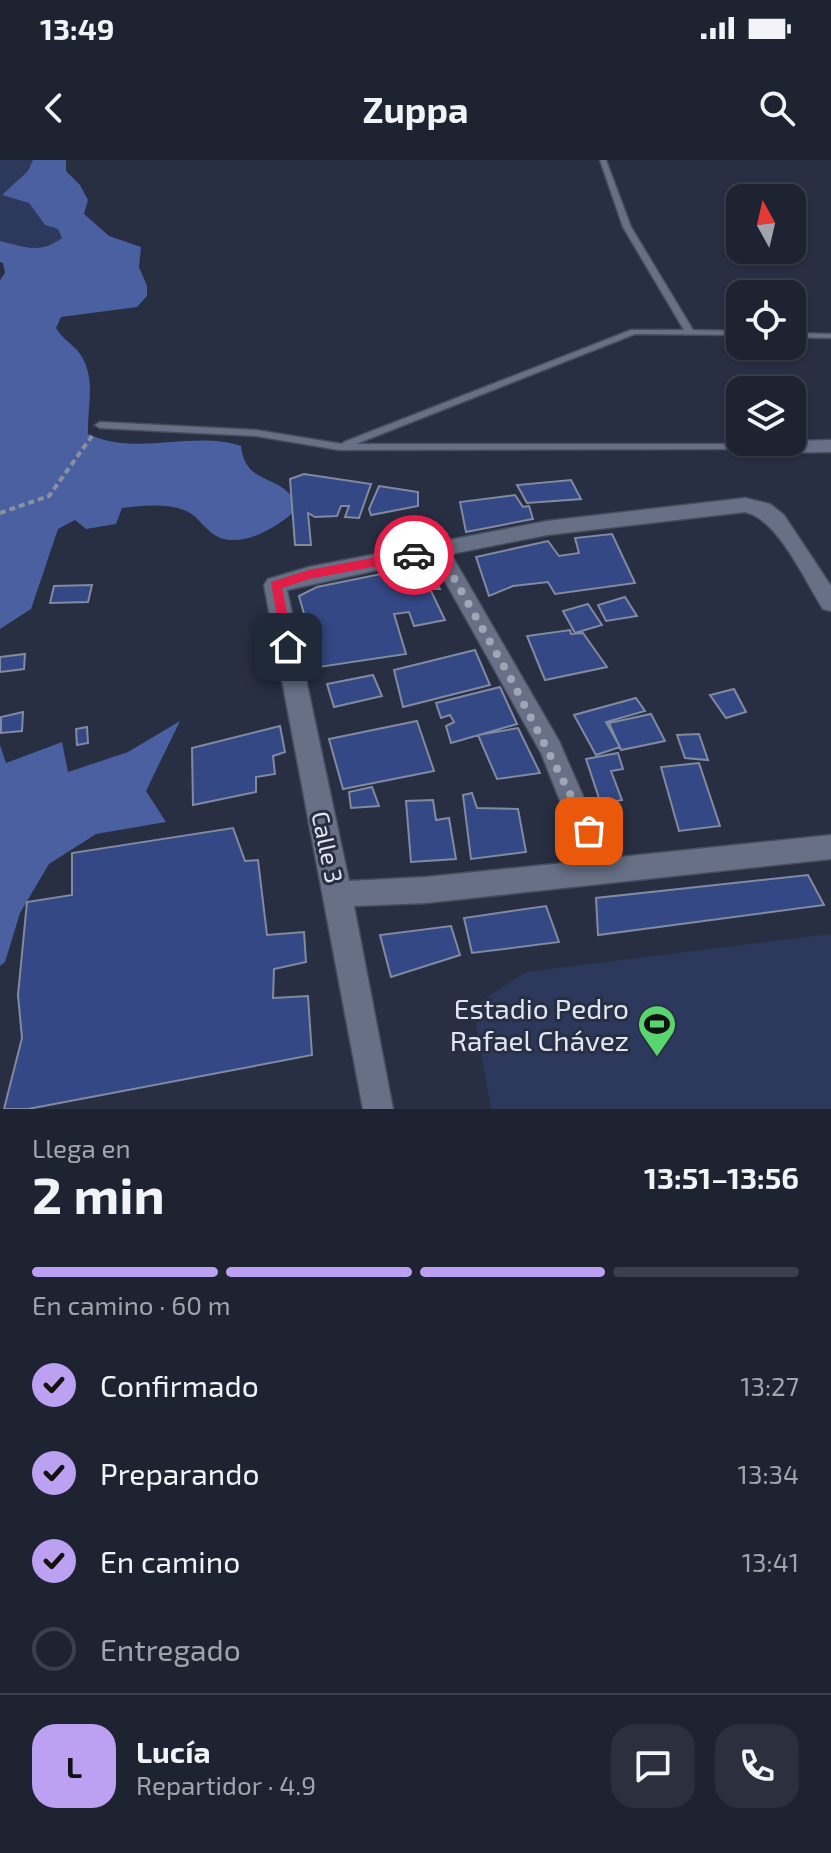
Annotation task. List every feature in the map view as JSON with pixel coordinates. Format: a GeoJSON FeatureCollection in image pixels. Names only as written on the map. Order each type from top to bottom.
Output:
{"type":"FeatureCollection","features":[{"type":"Feature","properties":{"kind":"street"},"geometry":{"type":"LineString","coordinates":[[806,446],[831,446]]}},
{"type":"Feature","properties":{"kind":"street"},"geometry":{"type":"LineString","coordinates":[[601,871],[589,831],[548,747],[438,550],[547,528],[745,505],[763,509],[777,520],[831,603]]}},
{"type":"Feature","properties":{"kind":"street","name":"Calle 3"},"geometry":{"type":"LineString","coordinates":[[378,1109],[275,585],[309,575],[438,550]]}},
{"type":"Feature","properties":{"kind":"street"},"geometry":{"type":"LineString","coordinates":[[338,894],[426,890],[831,847]]}},
{"type":"Feature","properties":{"kind":"lane"},"geometry":{"type":"LineString","coordinates":[[603,160],[627,227],[689,331]]}},
{"type":"Feature","properties":{"kind":"lane"},"geometry":{"type":"LineString","coordinates":[[339,447],[634,332],[726,332]]}},
{"type":"Feature","properties":{"kind":"lane"},"geometry":{"type":"LineString","coordinates":[[806,335],[831,336]]}},
{"type":"Feature","properties":{"kind":"lane"},"geometry":{"type":"LineString","coordinates":[[100,425],[256,433],[339,447],[726,447]]}},
{"type":"Feature","properties":{"kind":"path"},"geometry":{"type":"LineString","coordinates":[[0,513],[49,496],[100,425]]}},
{"type":"Feature","properties":{"kind":"shaded area"},"geometry":{"type":"Polygon","coordinates":[[[0,160],[33,160],[28,171],[3,195],[29,203],[45,225],[58,229],[62,238],[39,247],[0,241],[0,160]]]}},
{"type":"Feature","properties":{"kind":"shaded area"},"geometry":{"type":"Polygon","coordinates":[[[33,160],[66,160],[66,171],[80,185],[88,200],[84,214],[109,236],[141,247],[139,267],[147,286],[147,296],[137,307],[61,317],[56,328],[79,353],[86,366],[90,385],[88,434],[126,443],[203,441],[241,446],[250,469],[284,489],[298,508],[270,529],[235,540],[213,534],[188,512],[169,506],[122,508],[116,524],[86,529],[75,520],[58,529],[31,609],[0,629],[0,280],[5,273],[0,262],[0,241],[39,248],[62,238],[58,229],[45,225],[29,203],[2,195],[28,171],[33,160]]]}},
{"type":"Feature","properties":{"kind":"shaded area"},"geometry":{"type":"Polygon","coordinates":[[[180,721],[146,791],[166,822],[96,834],[49,864],[20,913],[5,962],[0,966],[0,745],[6,763],[62,742],[68,772],[128,752],[180,721]]]}},
{"type":"Feature","properties":{"kind":"shaded area","name":"Estadio Pedro Rafael Chávez"},"geometry":{"type":"Polygon","coordinates":[[[831,934],[831,1109],[491,1109],[473,1006],[526,972],[831,934]]]}},
{"type":"Feature","properties":{"kind":"building"},"geometry":{"type":"Polygon","coordinates":[[[304,474],[371,484],[359,518],[345,517],[349,506],[341,506],[337,516],[315,517],[308,513],[311,545],[295,545],[290,479],[304,474]]]}},
{"type":"Feature","properties":{"kind":"building"},"geometry":{"type":"Polygon","coordinates":[[[571,480],[581,499],[527,503],[517,485],[571,480]]]}},
{"type":"Feature","properties":{"kind":"building"},"geometry":{"type":"Polygon","coordinates":[[[379,486],[418,492],[418,506],[371,515],[369,509],[379,486]]]}},
{"type":"Feature","properties":{"kind":"building"},"geometry":{"type":"Polygon","coordinates":[[[515,495],[523,507],[529,506],[533,519],[466,532],[460,502],[515,495]]]}},
{"type":"Feature","properties":{"kind":"building"},"geometry":{"type":"Polygon","coordinates":[[[612,534],[635,583],[555,594],[548,582],[513,586],[489,596],[476,557],[548,541],[559,556],[579,553],[575,538],[612,534]]]}},
{"type":"Feature","properties":{"kind":"building"},"geometry":{"type":"Polygon","coordinates":[[[425,565],[440,589],[430,589],[445,620],[414,626],[409,612],[394,614],[406,654],[319,667],[299,596],[317,587],[425,565]]]}},
{"type":"Feature","properties":{"kind":"building"},"geometry":{"type":"Polygon","coordinates":[[[92,585],[88,602],[50,603],[54,586],[92,585]]]}},
{"type":"Feature","properties":{"kind":"building"},"geometry":{"type":"Polygon","coordinates":[[[625,597],[637,616],[606,621],[598,605],[625,597]]]}},
{"type":"Feature","properties":{"kind":"building"},"geometry":{"type":"Polygon","coordinates":[[[588,604],[602,625],[575,633],[563,611],[588,604]]]}},
{"type":"Feature","properties":{"kind":"building"},"geometry":{"type":"Polygon","coordinates":[[[570,630],[571,634],[583,633],[607,667],[545,680],[527,636],[570,630]]]}},
{"type":"Feature","properties":{"kind":"building"},"geometry":{"type":"Polygon","coordinates":[[[475,650],[490,685],[403,707],[394,670],[475,650]]]}},
{"type":"Feature","properties":{"kind":"building"},"geometry":{"type":"Polygon","coordinates":[[[25,654],[24,669],[0,672],[0,657],[25,654]]]}},
{"type":"Feature","properties":{"kind":"building"},"geometry":{"type":"Polygon","coordinates":[[[373,675],[382,696],[334,707],[327,684],[373,675]]]}},
{"type":"Feature","properties":{"kind":"building"},"geometry":{"type":"Polygon","coordinates":[[[500,687],[517,724],[451,743],[446,726],[454,722],[450,715],[441,718],[436,703],[500,687]]]}},
{"type":"Feature","properties":{"kind":"building"},"geometry":{"type":"Polygon","coordinates":[[[734,689],[746,712],[726,718],[710,695],[734,689]]]}},
{"type":"Feature","properties":{"kind":"building"},"geometry":{"type":"Polygon","coordinates":[[[636,698],[645,711],[606,722],[620,747],[596,755],[574,715],[636,698]]]}},
{"type":"Feature","properties":{"kind":"building"},"geometry":{"type":"Polygon","coordinates":[[[23,712],[22,731],[1,733],[1,717],[23,712]]]}},
{"type":"Feature","properties":{"kind":"building"},"geometry":{"type":"Polygon","coordinates":[[[651,714],[665,741],[621,750],[609,723],[651,714]]]}},
{"type":"Feature","properties":{"kind":"building"},"geometry":{"type":"Polygon","coordinates":[[[417,721],[434,771],[343,789],[329,739],[417,721]]]}},
{"type":"Feature","properties":{"kind":"building"},"geometry":{"type":"Polygon","coordinates":[[[280,726],[285,752],[273,756],[275,774],[256,777],[256,792],[193,805],[192,748],[280,726]]]}},
{"type":"Feature","properties":{"kind":"building"},"geometry":{"type":"Polygon","coordinates":[[[87,727],[88,743],[77,745],[76,729],[87,727]]]}},
{"type":"Feature","properties":{"kind":"building"},"geometry":{"type":"Polygon","coordinates":[[[518,728],[540,773],[497,779],[478,735],[518,728]]]}},
{"type":"Feature","properties":{"kind":"building"},"geometry":{"type":"Polygon","coordinates":[[[699,734],[708,760],[685,758],[677,735],[699,734]]]}},
{"type":"Feature","properties":{"kind":"building"},"geometry":{"type":"Polygon","coordinates":[[[618,753],[623,769],[611,771],[622,800],[601,804],[586,759],[618,753]]]}},
{"type":"Feature","properties":{"kind":"building"},"geometry":{"type":"Polygon","coordinates":[[[699,763],[720,826],[679,831],[661,767],[699,763]]]}},
{"type":"Feature","properties":{"kind":"building"},"geometry":{"type":"Polygon","coordinates":[[[372,787],[379,806],[351,808],[349,792],[372,787]]]}},
{"type":"Feature","properties":{"kind":"building"},"geometry":{"type":"Polygon","coordinates":[[[472,793],[477,808],[518,809],[526,852],[471,859],[463,795],[472,793]]]}},
{"type":"Feature","properties":{"kind":"building"},"geometry":{"type":"Polygon","coordinates":[[[433,800],[436,820],[449,818],[456,859],[411,862],[406,801],[433,800]]]}},
{"type":"Feature","properties":{"kind":"building"},"geometry":{"type":"Polygon","coordinates":[[[233,828],[245,861],[258,860],[267,935],[304,932],[306,962],[274,969],[273,998],[308,996],[312,1055],[28,1109],[4,1109],[22,1038],[18,995],[27,902],[72,895],[72,853],[233,828]]]}},
{"type":"Feature","properties":{"kind":"building"},"geometry":{"type":"Polygon","coordinates":[[[808,875],[824,905],[598,935],[596,898],[808,875]]]}},
{"type":"Feature","properties":{"kind":"building"},"geometry":{"type":"Polygon","coordinates":[[[546,906],[559,942],[472,953],[464,918],[546,906]]]}},
{"type":"Feature","properties":{"kind":"building"},"geometry":{"type":"Polygon","coordinates":[[[451,926],[460,955],[391,977],[380,935],[451,926]]]}},
{"type":"Feature","properties":{"kind":"way so far"},"geometry":{"type":"LineString","coordinates":[[414,555],[438,550],[487,633],[589,831]]}},
{"type":"Feature","properties":{"kind":"place","name":"Estadio Pedro Rafael Chávez"},"geometry":{"type":"Point","coordinates":[657,1058]}},
{"type":"Feature","properties":{"kind":"route"},"geometry":{"type":"LineString","coordinates":[[288,647],[275,585],[309,575],[414,555]]}}]}
